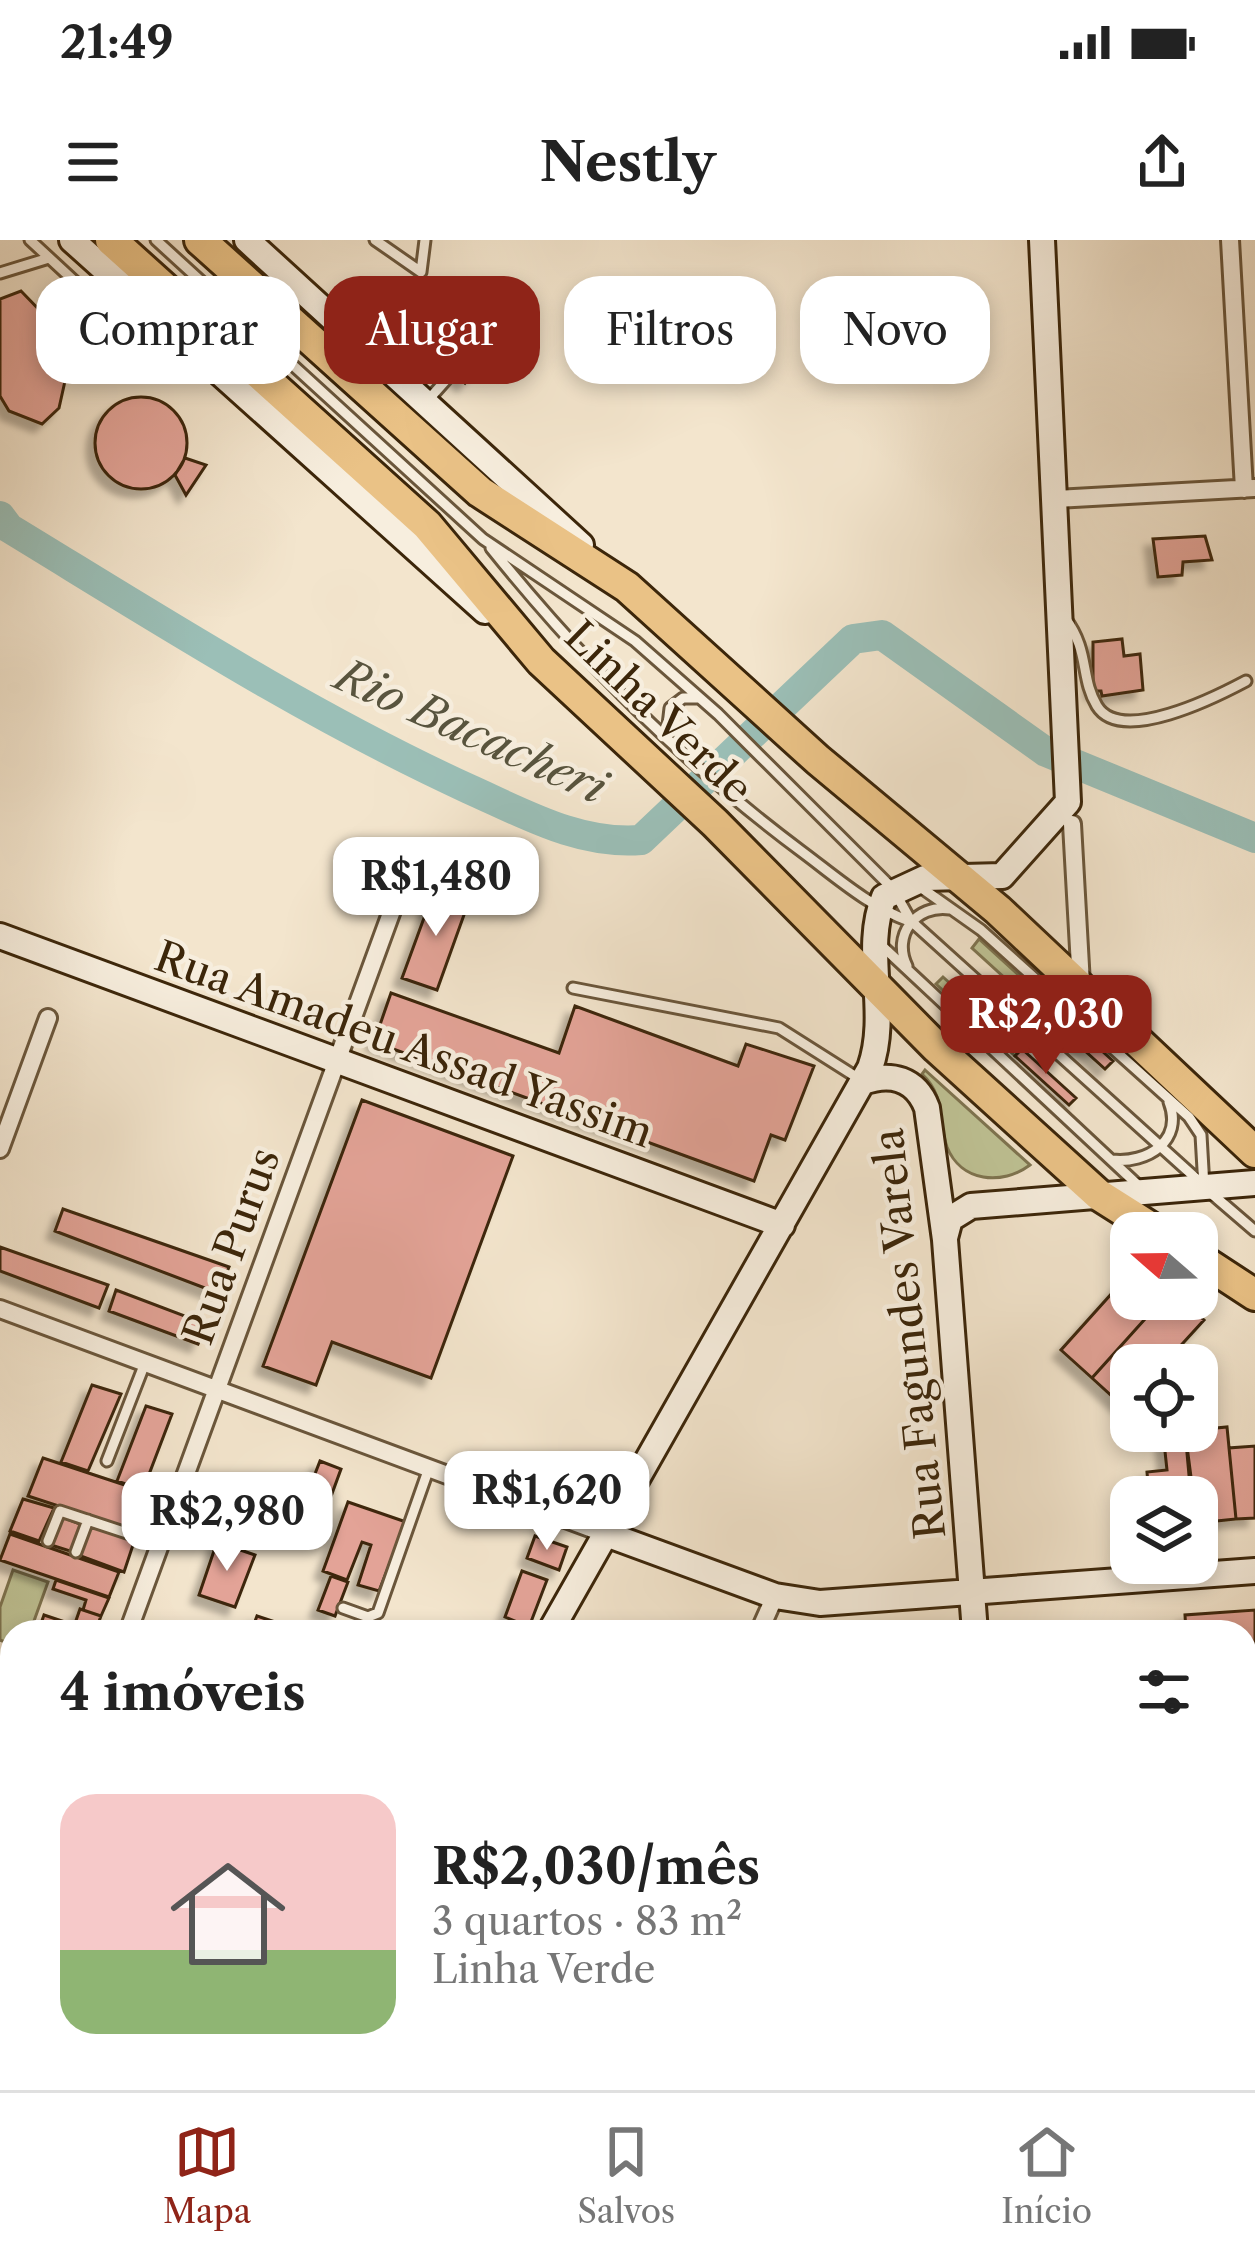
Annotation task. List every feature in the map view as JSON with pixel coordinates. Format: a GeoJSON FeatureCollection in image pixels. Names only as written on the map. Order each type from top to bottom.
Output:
{"type":"FeatureCollection","features":[{"type":"Feature","properties":{"kind":"highway","name":"Linha Verde"},"geometry":{"type":"LineString","coordinates":[[200,240],[480,492],[627,587],[794,738],[1081,984],[1255,1152]]}},
{"type":"Feature","properties":{"kind":"highway","name":"Linha Verde"},"geometry":{"type":"LineString","coordinates":[[89,250],[427,525],[541,661],[672,762],[725,812],[880,994],[1099,1195],[1126,1212]]}},
{"type":"Feature","properties":{"kind":"highway"},"geometry":{"type":"LineString","coordinates":[[1218,1271],[1255,1298]]}},
{"type":"Feature","properties":{"kind":"main road"},"geometry":{"type":"LineString","coordinates":[[247,240],[324,310]]}},
{"type":"Feature","properties":{"kind":"main road"},"geometry":{"type":"LineString","coordinates":[[557,1620],[863,1082],[879,1037],[877,941],[895,893],[962,878],[994,879],[1009,871],[1065,808],[1070,777],[1042,240]]}},
{"type":"Feature","properties":{"kind":"main road"},"geometry":{"type":"LineString","coordinates":[[89,250],[541,661]]}},
{"type":"Feature","properties":{"kind":"main road"},"geometry":{"type":"LineString","coordinates":[[406,384],[627,587]]}},
{"type":"Feature","properties":{"kind":"main road","name":"Rua Amadeu Assad Yassim"},"geometry":{"type":"LineString","coordinates":[[0,936],[782,1225]]}},
{"type":"Feature","properties":{"kind":"main road","name":"Rua Fagundes Varela"},"geometry":{"type":"LineString","coordinates":[[863,1082],[890,1076],[910,1084],[923,1097],[945,1240],[974,1620]]}},
{"type":"Feature","properties":{"kind":"main road"},"geometry":{"type":"LineString","coordinates":[[945,1240],[950,1220],[963,1208],[1255,1183]]}},
{"type":"Feature","properties":{"kind":"main road"},"geometry":{"type":"LineString","coordinates":[[606,1534],[775,1596],[840,1604],[1255,1571]]}},
{"type":"Feature","properties":{"kind":"street"},"geometry":{"type":"LineString","coordinates":[[1056,499],[1249,488],[1230,240]]}},
{"type":"Feature","properties":{"kind":"street"},"geometry":{"type":"LineString","coordinates":[[1072,824],[1081,984]]}},
{"type":"Feature","properties":{"kind":"street","name":"Rua Purus"},"geometry":{"type":"LineString","coordinates":[[132,1620],[401,886]]}},
{"type":"Feature","properties":{"kind":"street"},"geometry":{"type":"LineString","coordinates":[[0,1149],[48,1018]]}},
{"type":"Feature","properties":{"kind":"street"},"geometry":{"type":"LineString","coordinates":[[0,1310],[606,1534]]}},
{"type":"Feature","properties":{"kind":"street"},"geometry":{"type":"LineString","coordinates":[[764,1620],[775,1596]]}},
{"type":"Feature","properties":{"kind":"lane"},"geometry":{"type":"LineString","coordinates":[[30,240],[49,258]]}},
{"type":"Feature","properties":{"kind":"lane"},"geometry":{"type":"LineString","coordinates":[[156,240],[483,539],[574,651],[669,739]]}},
{"type":"Feature","properties":{"kind":"lane"},"geometry":{"type":"LineString","coordinates":[[375,240],[422,272],[425,240]]}},
{"type":"Feature","properties":{"kind":"lane"},"geometry":{"type":"LineString","coordinates":[[0,273],[89,250]]}},
{"type":"Feature","properties":{"kind":"lane"},"geometry":{"type":"LineString","coordinates":[[426,403],[443,384]]}},
{"type":"Feature","properties":{"kind":"lane"},"geometry":{"type":"LineString","coordinates":[[483,539],[634,640],[718,714],[895,893],[911,921],[1255,1232]]}},
{"type":"Feature","properties":{"kind":"lane"},"geometry":{"type":"LineString","coordinates":[[1061,613],[1081,640],[1095,704],[1106,716],[1125,723],[1210,700],[1246,681]]}},
{"type":"Feature","properties":{"kind":"lane"},"geometry":{"type":"LineString","coordinates":[[672,762],[665,723],[670,708],[683,698],[700,698]]}},
{"type":"Feature","properties":{"kind":"lane"},"geometry":{"type":"LineString","coordinates":[[725,812],[895,893],[957,911],[1168,1099],[1201,1136],[1204,1186]]}},
{"type":"Feature","properties":{"kind":"lane"},"geometry":{"type":"LineString","coordinates":[[895,893],[911,921]]}},
{"type":"Feature","properties":{"kind":"lane"},"geometry":{"type":"LineString","coordinates":[[910,971],[902,955],[911,921],[924,911],[957,911]]}},
{"type":"Feature","properties":{"kind":"lane"},"geometry":{"type":"LineString","coordinates":[[877,941],[1144,1191]]}},
{"type":"Feature","properties":{"kind":"lane"},"geometry":{"type":"LineString","coordinates":[[573,988],[778,1028],[863,1082]]}},
{"type":"Feature","properties":{"kind":"lane"},"geometry":{"type":"LineString","coordinates":[[1112,1160],[1138,1160],[1161,1148],[1173,1124],[1168,1099]]}},
{"type":"Feature","properties":{"kind":"lane"},"geometry":{"type":"LineString","coordinates":[[107,1461],[145,1363]]}},
{"type":"Feature","properties":{"kind":"lane"},"geometry":{"type":"LineString","coordinates":[[343,1608],[368,1617],[378,1612],[429,1468]]}},
{"type":"Feature","properties":{"kind":"lane"},"geometry":{"type":"LineString","coordinates":[[48,1541],[59,1511],[160,1544]]}},
{"type":"Feature","properties":{"kind":"lane"},"geometry":{"type":"LineString","coordinates":[[76,1552],[88,1520]]}},
{"type":"Feature","properties":{"kind":"green space"},"geometry":{"type":"Polygon","coordinates":[[[979,939],[1059,1012],[1052,1021],[972,948],[979,939]]]}},
{"type":"Feature","properties":{"kind":"green space"},"geometry":{"type":"Polygon","coordinates":[[[943,977],[1022,1049],[1015,1056],[936,984],[943,977]]]}},
{"type":"Feature","properties":{"kind":"green space"},"geometry":{"type":"Polygon","coordinates":[[[925,1070],[1030,1165],[995,1178],[962,1168],[947,1147],[938,1099],[922,1074],[925,1070]]]}},
{"type":"Feature","properties":{"kind":"green space"},"geometry":{"type":"Polygon","coordinates":[[[13,1570],[48,1582],[34,1620],[0,1620],[13,1570]]]}},
{"type":"Feature","properties":{"kind":"building"},"geometry":{"type":"Polygon","coordinates":[[[21,291],[36,307],[36,384],[64,384],[59,408],[42,424],[9,411],[0,396],[0,299],[21,291]]]}},
{"type":"Feature","properties":{"kind":"building"},"geometry":{"type":"Polygon","coordinates":[[[141,397],[159,400],[174,410],[184,425],[184,461],[174,476],[159,486],[141,489],[123,486],[108,476],[98,461],[95,443],[98,425],[108,410],[123,400],[141,397]]]}},
{"type":"Feature","properties":{"kind":"building"},"geometry":{"type":"Polygon","coordinates":[[[185,458],[206,465],[186,495],[175,475],[185,458]]]}},
{"type":"Feature","properties":{"kind":"building"},"geometry":{"type":"Polygon","coordinates":[[[1205,536],[1212,560],[1183,562],[1182,575],[1158,577],[1153,539],[1205,536]]]}},
{"type":"Feature","properties":{"kind":"building"},"geometry":{"type":"Polygon","coordinates":[[[1122,639],[1124,656],[1140,654],[1143,690],[1102,696],[1101,691],[1093,691],[1093,642],[1122,639]]]}},
{"type":"Feature","properties":{"kind":"building"},"geometry":{"type":"Polygon","coordinates":[[[435,888],[469,901],[437,990],[402,978],[435,888]]]}},
{"type":"Feature","properties":{"kind":"building"},"geometry":{"type":"Polygon","coordinates":[[[391,993],[559,1053],[575,1006],[738,1066],[746,1044],[814,1066],[785,1140],[771,1135],[754,1181],[374,1042],[391,993]]]}},
{"type":"Feature","properties":{"kind":"building"},"geometry":{"type":"Polygon","coordinates":[[[1059,1012],[1113,1061],[1105,1069],[1052,1021],[1059,1012]]]}},
{"type":"Feature","properties":{"kind":"building"},"geometry":{"type":"Polygon","coordinates":[[[1022,1049],[1076,1098],[1069,1105],[1015,1056],[1022,1049]]]}},
{"type":"Feature","properties":{"kind":"building"},"geometry":{"type":"Polygon","coordinates":[[[362,1100],[513,1156],[431,1378],[332,1342],[316,1385],[263,1366],[362,1100]]]}},
{"type":"Feature","properties":{"kind":"building"},"geometry":{"type":"Polygon","coordinates":[[[63,1209],[229,1267],[218,1293],[55,1231],[63,1209]]]}},
{"type":"Feature","properties":{"kind":"building"},"geometry":{"type":"Polygon","coordinates":[[[0,1247],[108,1285],[99,1308],[0,1271],[0,1247]]]}},
{"type":"Feature","properties":{"kind":"building"},"geometry":{"type":"Polygon","coordinates":[[[116,1290],[206,1324],[198,1344],[109,1311],[116,1290]]]}},
{"type":"Feature","properties":{"kind":"building"},"geometry":{"type":"Polygon","coordinates":[[[1110,1295],[1110,1320],[1144,1320],[1123,1344],[1110,1344],[1110,1358],[1092,1378],[1061,1350],[1110,1295]]]}},
{"type":"Feature","properties":{"kind":"building"},"geometry":{"type":"Polygon","coordinates":[[[1144,1320],[1204,1320],[1182,1344],[1123,1344],[1144,1320]]]}},
{"type":"Feature","properties":{"kind":"building"},"geometry":{"type":"Polygon","coordinates":[[[1110,1358],[1110,1394],[1092,1378],[1110,1358]]]}},
{"type":"Feature","properties":{"kind":"building"},"geometry":{"type":"Polygon","coordinates":[[[92,1385],[121,1394],[88,1471],[61,1462],[92,1385]]]}},
{"type":"Feature","properties":{"kind":"building"},"geometry":{"type":"Polygon","coordinates":[[[146,1406],[172,1414],[143,1490],[117,1481],[146,1406]]]}},
{"type":"Feature","properties":{"kind":"building"},"geometry":{"type":"Polygon","coordinates":[[[1227,1427],[1236,1519],[1218,1521],[1218,1476],[1191,1476],[1188,1452],[1218,1452],[1218,1428],[1227,1427]]]}},
{"type":"Feature","properties":{"kind":"building"},"geometry":{"type":"Polygon","coordinates":[[[1255,1446],[1255,1518],[1236,1519],[1229,1448],[1255,1446]]]}},
{"type":"Feature","properties":{"kind":"building"},"geometry":{"type":"Polygon","coordinates":[[[1165,1452],[1187,1452],[1189,1476],[1147,1476],[1147,1472],[1167,1470],[1165,1452]]]}},
{"type":"Feature","properties":{"kind":"building"},"geometry":{"type":"Polygon","coordinates":[[[43,1458],[152,1494],[138,1532],[28,1496],[43,1458]]]}},
{"type":"Feature","properties":{"kind":"building"},"geometry":{"type":"Polygon","coordinates":[[[320,1461],[341,1469],[326,1510],[304,1502],[320,1461]]]}},
{"type":"Feature","properties":{"kind":"building"},"geometry":{"type":"Polygon","coordinates":[[[23,1499],[54,1508],[39,1541],[10,1531],[23,1499]]]}},
{"type":"Feature","properties":{"kind":"building"},"geometry":{"type":"Polygon","coordinates":[[[348,1502],[406,1522],[379,1591],[358,1585],[371,1545],[362,1542],[347,1580],[323,1571],[348,1502]]]}},
{"type":"Feature","properties":{"kind":"building"},"geometry":{"type":"Polygon","coordinates":[[[62,1517],[83,1525],[73,1552],[51,1545],[62,1517]]]}},
{"type":"Feature","properties":{"kind":"building"},"geometry":{"type":"Polygon","coordinates":[[[90,1524],[135,1539],[124,1572],[78,1555],[90,1524]]]}},
{"type":"Feature","properties":{"kind":"building"},"geometry":{"type":"Polygon","coordinates":[[[10,1534],[119,1572],[109,1597],[0,1560],[10,1534]]]}},
{"type":"Feature","properties":{"kind":"building"},"geometry":{"type":"Polygon","coordinates":[[[535,1536],[567,1547],[559,1570],[527,1558],[535,1536]]]}},
{"type":"Feature","properties":{"kind":"building"},"geometry":{"type":"Polygon","coordinates":[[[217,1542],[255,1555],[235,1607],[199,1595],[217,1542]]]}},
{"type":"Feature","properties":{"kind":"building"},"geometry":{"type":"Polygon","coordinates":[[[522,1571],[547,1580],[532,1620],[505,1617],[522,1571]]]}},
{"type":"Feature","properties":{"kind":"building"},"geometry":{"type":"Polygon","coordinates":[[[331,1576],[348,1582],[335,1616],[318,1610],[331,1576]]]}},
{"type":"Feature","properties":{"kind":"building"},"geometry":{"type":"Polygon","coordinates":[[[56,1580],[109,1598],[101,1616],[83,1610],[86,1600],[53,1589],[56,1580]]]}},
{"type":"Feature","properties":{"kind":"building"},"geometry":{"type":"Polygon","coordinates":[[[80,1609],[101,1616],[100,1620],[76,1620],[80,1609]]]}},
{"type":"Feature","properties":{"kind":"building"},"geometry":{"type":"Polygon","coordinates":[[[1255,1610],[1255,1620],[1185,1620],[1185,1615],[1255,1610]]]}},
{"type":"Feature","properties":{"kind":"waterway","name":"Rio Bacacheri"},"geometry":{"type":"LineString","coordinates":[[0,516],[9,528],[293,698],[469,789],[574,833],[641,840],[853,639],[882,635],[1046,752],[1255,838]]}}]}
